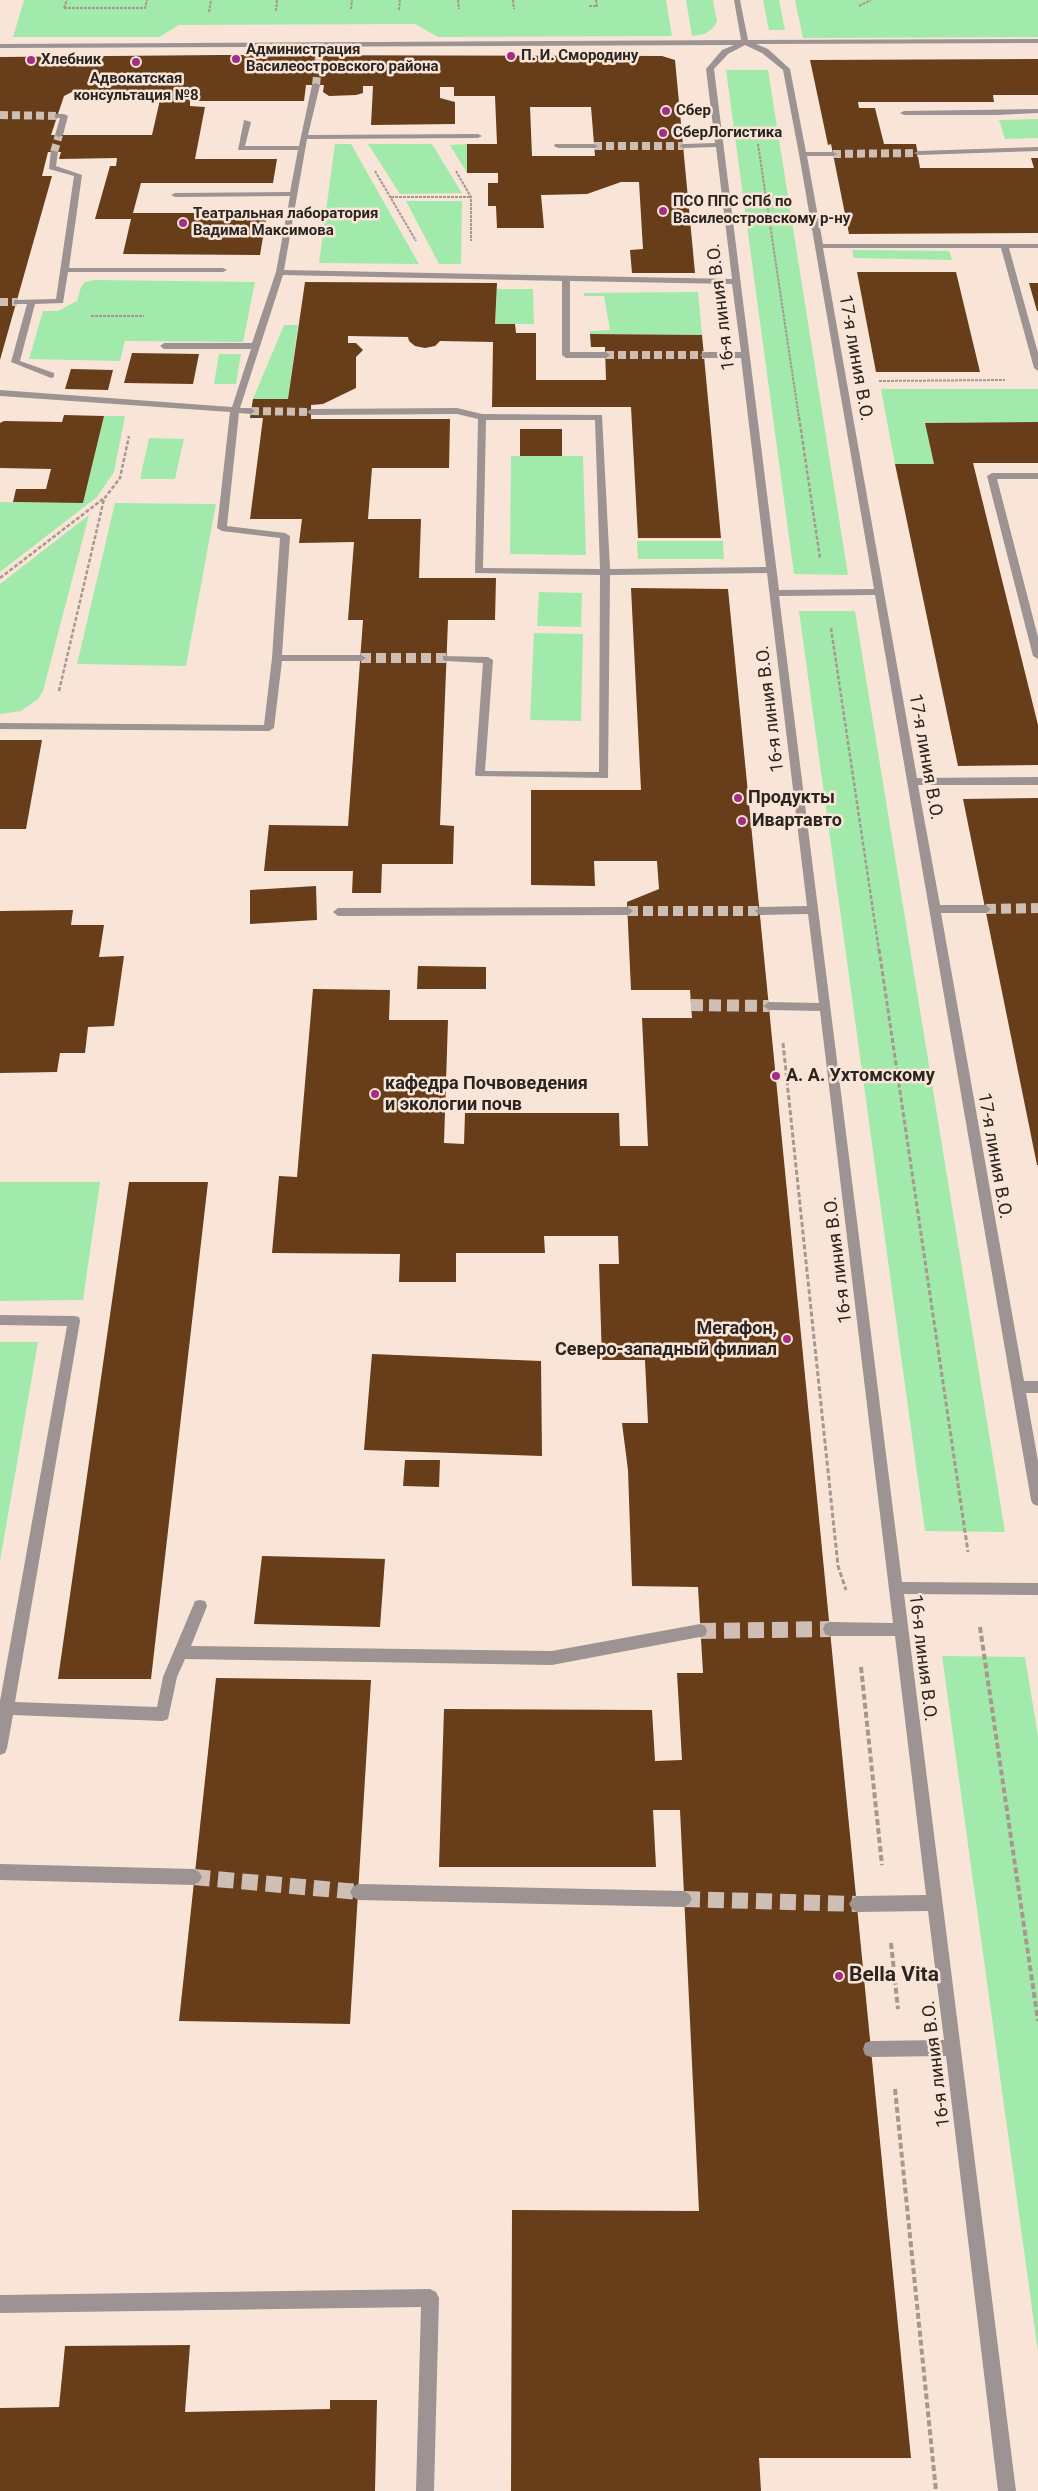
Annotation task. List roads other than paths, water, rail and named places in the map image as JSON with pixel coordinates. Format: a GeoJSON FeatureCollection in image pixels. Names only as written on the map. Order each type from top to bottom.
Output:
{"type":"FeatureCollection","features":[{"type":"Feature","properties":{"kind":"street"},"geometry":{"type":"LineString","coordinates":[[737,0],[745,42]]}},
{"type":"Feature","properties":{"kind":"street"},"geometry":{"type":"LineString","coordinates":[[0,46],[1038,41]]}},
{"type":"Feature","properties":{"kind":"street","name":"16-я линия В.О."},"geometry":{"type":"LineString","coordinates":[[745,42],[725,52],[710,70],[1007,2491]]}},
{"type":"Feature","properties":{"kind":"street","name":"17-я линия В.О."},"geometry":{"type":"LineString","coordinates":[[745,42],[765,51],[786,69],[803,154],[1038,1500]]}},
{"type":"Feature","properties":{"kind":"street"},"geometry":{"type":"LineString","coordinates":[[320,44],[320,53]]}},
{"type":"Feature","properties":{"kind":"street"},"geometry":{"type":"LineString","coordinates":[[0,726],[269,728],[285,536],[222,528],[235,410],[254,346],[280,272],[304,137],[316,85]]}},
{"type":"Feature","properties":{"kind":"street"},"geometry":{"type":"LineString","coordinates":[[904,113],[1038,111]]}},
{"type":"Feature","properties":{"kind":"street"},"geometry":{"type":"LineString","coordinates":[[58,116],[64,116],[59,135]]}},
{"type":"Feature","properties":{"kind":"street"},"geometry":{"type":"LineString","coordinates":[[247,122],[241,148],[302,148]]}},
{"type":"Feature","properties":{"kind":"street"},"geometry":{"type":"LineString","coordinates":[[304,137],[478,136]]}},
{"type":"Feature","properties":{"kind":"street"},"geometry":{"type":"LineString","coordinates":[[683,146],[720,145]]}},
{"type":"Feature","properties":{"kind":"street"},"geometry":{"type":"LineString","coordinates":[[558,146],[594,146]]}},
{"type":"Feature","properties":{"kind":"street"},"geometry":{"type":"LineString","coordinates":[[918,153],[1038,148]]}},
{"type":"Feature","properties":{"kind":"street"},"geometry":{"type":"LineString","coordinates":[[17,302],[60,301],[66,270],[78,175],[52,166],[54,152]]}},
{"type":"Feature","properties":{"kind":"street"},"geometry":{"type":"LineString","coordinates":[[803,154],[833,154]]}},
{"type":"Feature","properties":{"kind":"street"},"geometry":{"type":"LineString","coordinates":[[175,195],[294,194]]}},
{"type":"Feature","properties":{"kind":"street"},"geometry":{"type":"LineString","coordinates":[[819,246],[1038,246]]}},
{"type":"Feature","properties":{"kind":"street"},"geometry":{"type":"LineString","coordinates":[[1004,246],[1038,368]]}},
{"type":"Feature","properties":{"kind":"street"},"geometry":{"type":"LineString","coordinates":[[66,270],[223,270]]}},
{"type":"Feature","properties":{"kind":"street"},"geometry":{"type":"LineString","coordinates":[[280,272],[736,282]]}},
{"type":"Feature","properties":{"kind":"street"},"geometry":{"type":"LineString","coordinates":[[566,279],[566,355],[606,355]]}},
{"type":"Feature","properties":{"kind":"street"},"geometry":{"type":"LineString","coordinates":[[32,301],[14,362],[51,375]]}},
{"type":"Feature","properties":{"kind":"street"},"geometry":{"type":"LineString","coordinates":[[164,346],[254,346]]}},
{"type":"Feature","properties":{"kind":"street"},"geometry":{"type":"LineString","coordinates":[[704,355],[745,355]]}},
{"type":"Feature","properties":{"kind":"street"},"geometry":{"type":"LineString","coordinates":[[0,393],[251,411]]}},
{"type":"Feature","properties":{"kind":"street"},"geometry":{"type":"LineString","coordinates":[[310,412],[457,411],[482,417],[599,417],[605,572],[604,776],[480,774],[488,660],[446,658]]}},
{"type":"Feature","properties":{"kind":"street"},"geometry":{"type":"LineString","coordinates":[[482,417],[478,572],[771,570]]}},
{"type":"Feature","properties":{"kind":"street"},"geometry":{"type":"LineString","coordinates":[[1037,649],[992,476],[1038,476]]}},
{"type":"Feature","properties":{"kind":"street"},"geometry":{"type":"LineString","coordinates":[[775,593],[880,592]]}},
{"type":"Feature","properties":{"kind":"street"},"geometry":{"type":"LineString","coordinates":[[276,658],[360,658]]}},
{"type":"Feature","properties":{"kind":"street"},"geometry":{"type":"LineString","coordinates":[[913,782],[1038,781]]}},
{"type":"Feature","properties":{"kind":"street"},"geometry":{"type":"LineString","coordinates":[[935,909],[986,909]]}},
{"type":"Feature","properties":{"kind":"street"},"geometry":{"type":"LineString","coordinates":[[760,911],[814,910]]}},
{"type":"Feature","properties":{"kind":"street"},"geometry":{"type":"LineString","coordinates":[[338,912],[628,911]]}},
{"type":"Feature","properties":{"kind":"street"},"geometry":{"type":"LineString","coordinates":[[769,1006],[825,1007]]}},
{"type":"Feature","properties":{"kind":"street"},"geometry":{"type":"LineString","coordinates":[[0,1320],[74,1321],[3,1708],[0,1748]]}},
{"type":"Feature","properties":{"kind":"street"},"geometry":{"type":"LineString","coordinates":[[1018,1387],[1038,1387]]}},
{"type":"Feature","properties":{"kind":"street"},"geometry":{"type":"LineString","coordinates":[[896,1588],[1038,1589]]}},
{"type":"Feature","properties":{"kind":"street"},"geometry":{"type":"LineString","coordinates":[[3,1708],[163,1714],[170,1677],[200,1606]]}},
{"type":"Feature","properties":{"kind":"street"},"geometry":{"type":"LineString","coordinates":[[830,1629],[902,1630]]}},
{"type":"Feature","properties":{"kind":"street"},"geometry":{"type":"LineString","coordinates":[[181,1652],[552,1658],[700,1630]]}},
{"type":"Feature","properties":{"kind":"street"},"geometry":{"type":"LineString","coordinates":[[0,1872],[194,1877]]}},
{"type":"Feature","properties":{"kind":"street"},"geometry":{"type":"LineString","coordinates":[[358,1892],[684,1899]]}},
{"type":"Feature","properties":{"kind":"street"},"geometry":{"type":"LineString","coordinates":[[857,1904],[935,1903]]}},
{"type":"Feature","properties":{"kind":"street"},"geometry":{"type":"LineString","coordinates":[[871,2049],[953,2048]]}},
{"type":"Feature","properties":{"kind":"street"},"geometry":{"type":"LineString","coordinates":[[0,2304],[430,2298],[425,2491]]}},
{"type":"Feature","properties":{"kind":"tunnel"},"geometry":{"type":"LineString","coordinates":[[316,85],[319,56]]}},
{"type":"Feature","properties":{"kind":"tunnel"},"geometry":{"type":"LineString","coordinates":[[0,115],[58,116]]}},
{"type":"Feature","properties":{"kind":"tunnel"},"geometry":{"type":"LineString","coordinates":[[54,152],[59,135]]}},
{"type":"Feature","properties":{"kind":"tunnel"},"geometry":{"type":"LineString","coordinates":[[594,146],[683,146]]}},
{"type":"Feature","properties":{"kind":"tunnel"},"geometry":{"type":"LineString","coordinates":[[833,154],[918,153]]}},
{"type":"Feature","properties":{"kind":"tunnel"},"geometry":{"type":"LineString","coordinates":[[0,302],[17,302]]}},
{"type":"Feature","properties":{"kind":"tunnel"},"geometry":{"type":"LineString","coordinates":[[606,355],[704,355]]}},
{"type":"Feature","properties":{"kind":"tunnel"},"geometry":{"type":"LineString","coordinates":[[251,411],[311,412]]}},
{"type":"Feature","properties":{"kind":"tunnel"},"geometry":{"type":"LineString","coordinates":[[361,658],[446,658]]}},
{"type":"Feature","properties":{"kind":"tunnel"},"geometry":{"type":"LineString","coordinates":[[986,909],[1038,908]]}},
{"type":"Feature","properties":{"kind":"tunnel"},"geometry":{"type":"LineString","coordinates":[[628,911],[760,911]]}},
{"type":"Feature","properties":{"kind":"tunnel"},"geometry":{"type":"LineString","coordinates":[[691,1005],[769,1006]]}},
{"type":"Feature","properties":{"kind":"tunnel"},"geometry":{"type":"LineString","coordinates":[[700,1631],[830,1629]]}},
{"type":"Feature","properties":{"kind":"tunnel"},"geometry":{"type":"LineString","coordinates":[[194,1877],[358,1892]]}},
{"type":"Feature","properties":{"kind":"tunnel"},"geometry":{"type":"LineString","coordinates":[[684,1899],[857,1904]]}},
{"type":"Feature","properties":{"kind":"place","name":"П. И. Смородину"},"geometry":{"type":"Point","coordinates":[511,56]}},
{"type":"Feature","properties":{"kind":"place","name":"Администрация Василеостровского района"},"geometry":{"type":"Point","coordinates":[236,59]}},
{"type":"Feature","properties":{"kind":"place","name":"Хлебник"},"geometry":{"type":"Point","coordinates":[31,60]}},
{"type":"Feature","properties":{"kind":"place","name":"Адвокатская консультация №8"},"geometry":{"type":"Point","coordinates":[136,62]}},
{"type":"Feature","properties":{"kind":"place","name":"Сбер"},"geometry":{"type":"Point","coordinates":[666,111]}},
{"type":"Feature","properties":{"kind":"place","name":"СберЛогистика"},"geometry":{"type":"Point","coordinates":[663,133]}},
{"type":"Feature","properties":{"kind":"place","name":"ПСО ППС СПб по Василеостровскому р-ну"},"geometry":{"type":"Point","coordinates":[663,211]}},
{"type":"Feature","properties":{"kind":"place","name":"Театральная лаборатория Вадима Максимова"},"geometry":{"type":"Point","coordinates":[183,223]}},
{"type":"Feature","properties":{"kind":"place","name":"Продукты"},"geometry":{"type":"Point","coordinates":[738,798]}},
{"type":"Feature","properties":{"kind":"place","name":"Ивартавто"},"geometry":{"type":"Point","coordinates":[742,821]}},
{"type":"Feature","properties":{"kind":"place","name":"А. А. Ухтомскому"},"geometry":{"type":"Point","coordinates":[776,1076]}},
{"type":"Feature","properties":{"kind":"place","name":"кафедра Почвоведения и экологии почв"},"geometry":{"type":"Point","coordinates":[375,1094]}},
{"type":"Feature","properties":{"kind":"place","name":"Мегафон, Северо-западный филиал"},"geometry":{"type":"Point","coordinates":[787,1339]}},
{"type":"Feature","properties":{"kind":"place","name":"Bella Vita"},"geometry":{"type":"Point","coordinates":[839,1976]}}]}
